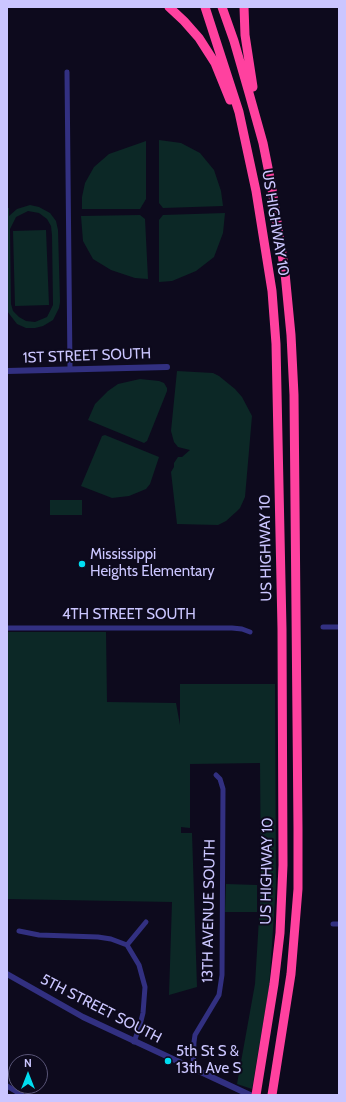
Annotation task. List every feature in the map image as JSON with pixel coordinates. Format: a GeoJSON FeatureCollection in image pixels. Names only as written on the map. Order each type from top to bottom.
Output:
{"type":"FeatureCollection","features":[{"type":"Feature","properties":{"kind":"highway"},"geometry":{"type":"LineString","coordinates":[[169,7],[199,38],[215,63],[230,101],[238,112]]}},
{"type":"Feature","properties":{"kind":"highway","name":"US HIGHWAY 10"},"geometry":{"type":"LineString","coordinates":[[205,7],[217,40],[238,112],[256,191],[265,244],[273,311],[277,377],[282,629],[283,865],[280,933],[274,984],[256,1095]]}},
{"type":"Feature","properties":{"kind":"highway","name":"US HIGHWAY 10"},"geometry":{"type":"LineString","coordinates":[[222,7],[234,41],[263,144],[278,226],[288,306],[294,395],[298,889],[292,974],[272,1095]]}},
{"type":"Feature","properties":{"kind":"highway"},"geometry":{"type":"LineString","coordinates":[[244,7],[248,62],[263,144]]}},
{"type":"Feature","properties":{"kind":"street"},"geometry":{"type":"LineString","coordinates":[[67,72],[70,370]]}},
{"type":"Feature","properties":{"kind":"street","name":"1ST STREET SOUTH"},"geometry":{"type":"LineString","coordinates":[[7,371],[167,367]]}},
{"type":"Feature","properties":{"kind":"street"},"geometry":{"type":"LineString","coordinates":[[323,627],[339,626]]}},
{"type":"Feature","properties":{"kind":"street","name":"4TH STREET SOUTH"},"geometry":{"type":"LineString","coordinates":[[7,628],[232,628],[250,632]]}},
{"type":"Feature","properties":{"kind":"street","name":"13TH AVENUE SOUTH"},"geometry":{"type":"LineString","coordinates":[[193,1068],[195,1035],[219,995],[222,975],[223,790],[220,779],[216,775]]}},
{"type":"Feature","properties":{"kind":"street"},"geometry":{"type":"LineString","coordinates":[[127,945],[146,922]]}},
{"type":"Feature","properties":{"kind":"street"},"geometry":{"type":"LineString","coordinates":[[19,930],[39,935],[98,937],[111,939],[127,945],[139,965],[144,986],[143,1013],[134,1042]]}},
{"type":"Feature","properties":{"kind":"street","name":"5TH STREET SOUTH"},"geometry":{"type":"LineString","coordinates":[[7,974],[83,1017],[250,1095]]}},
{"type":"Feature","properties":{"kind":"street"},"geometry":{"type":"LineString","coordinates":[[7,1086],[22,1095]]}},
{"type":"Feature","properties":{"kind":"green space"},"geometry":{"type":"Polygon","coordinates":[[[159,140],[181,143],[200,153],[214,170],[221,191],[223,206],[163,208],[159,203],[159,140]]]}},
{"type":"Feature","properties":{"kind":"green space"},"geometry":{"type":"Polygon","coordinates":[[[146,141],[146,199],[140,209],[82,209],[82,197],[85,183],[94,167],[109,154],[146,141]]]}},
{"type":"Feature","properties":{"kind":"green space"},"geometry":{"type":"Polygon","coordinates":[[[30,205],[39,207],[50,213],[56,221],[58,230],[59,308],[53,320],[43,326],[35,328],[26,328],[17,324],[7,311],[7,208],[9,208],[9,216],[17,209],[30,205]],[[28,211],[16,217],[10,229],[11,304],[13,311],[19,317],[26,321],[35,322],[47,317],[53,305],[51,226],[47,219],[39,213],[28,211]]]}},
{"type":"Feature","properties":{"kind":"green space"},"geometry":{"type":"Polygon","coordinates":[[[225,213],[223,233],[214,257],[196,271],[172,281],[159,282],[159,220],[163,215],[225,213]]]}},
{"type":"Feature","properties":{"kind":"green space"},"geometry":{"type":"Polygon","coordinates":[[[140,215],[145,219],[148,279],[135,278],[111,270],[93,259],[83,241],[81,216],[140,215]]]}},
{"type":"Feature","properties":{"kind":"green space"},"geometry":{"type":"Polygon","coordinates":[[[46,230],[49,305],[15,306],[13,231],[46,230]]]}},
{"type":"Feature","properties":{"kind":"green space"},"geometry":{"type":"Polygon","coordinates":[[[177,371],[213,373],[219,376],[242,397],[252,416],[245,497],[240,508],[226,521],[218,525],[177,524],[171,472],[178,457],[182,457],[190,450],[178,447],[174,442],[171,431],[177,371]]]}},
{"type":"Feature","properties":{"kind":"green space"},"geometry":{"type":"Polygon","coordinates":[[[140,379],[159,381],[164,383],[167,388],[147,441],[144,443],[88,420],[95,404],[108,391],[118,384],[140,379]]]}},
{"type":"Feature","properties":{"kind":"green space"},"geometry":{"type":"Polygon","coordinates":[[[105,435],[159,457],[150,484],[146,489],[129,496],[112,498],[81,486],[102,436],[105,435]]]}},
{"type":"Feature","properties":{"kind":"green space"},"geometry":{"type":"Polygon","coordinates":[[[50,500],[82,500],[82,515],[50,515],[50,500]]]}},
{"type":"Feature","properties":{"kind":"green space"},"geometry":{"type":"Polygon","coordinates":[[[7,632],[106,632],[107,702],[176,703],[180,725],[180,684],[275,684],[276,885],[269,988],[252,1089],[237,1084],[255,984],[261,886],[260,763],[190,764],[190,828],[181,827],[181,833],[192,833],[197,987],[169,995],[172,902],[7,899],[7,632]]]}},
{"type":"Feature","properties":{"kind":"green space"},"geometry":{"type":"Polygon","coordinates":[[[226,884],[257,885],[257,912],[225,912],[226,884]]]}},
{"type":"Feature","properties":{"kind":"place","name":"Mississippi Heights Elementary"},"geometry":{"type":"Point","coordinates":[82,564]}},
{"type":"Feature","properties":{"kind":"place","name":"5th St S & 13th Ave S"},"geometry":{"type":"Point","coordinates":[168,1061]}}]}
